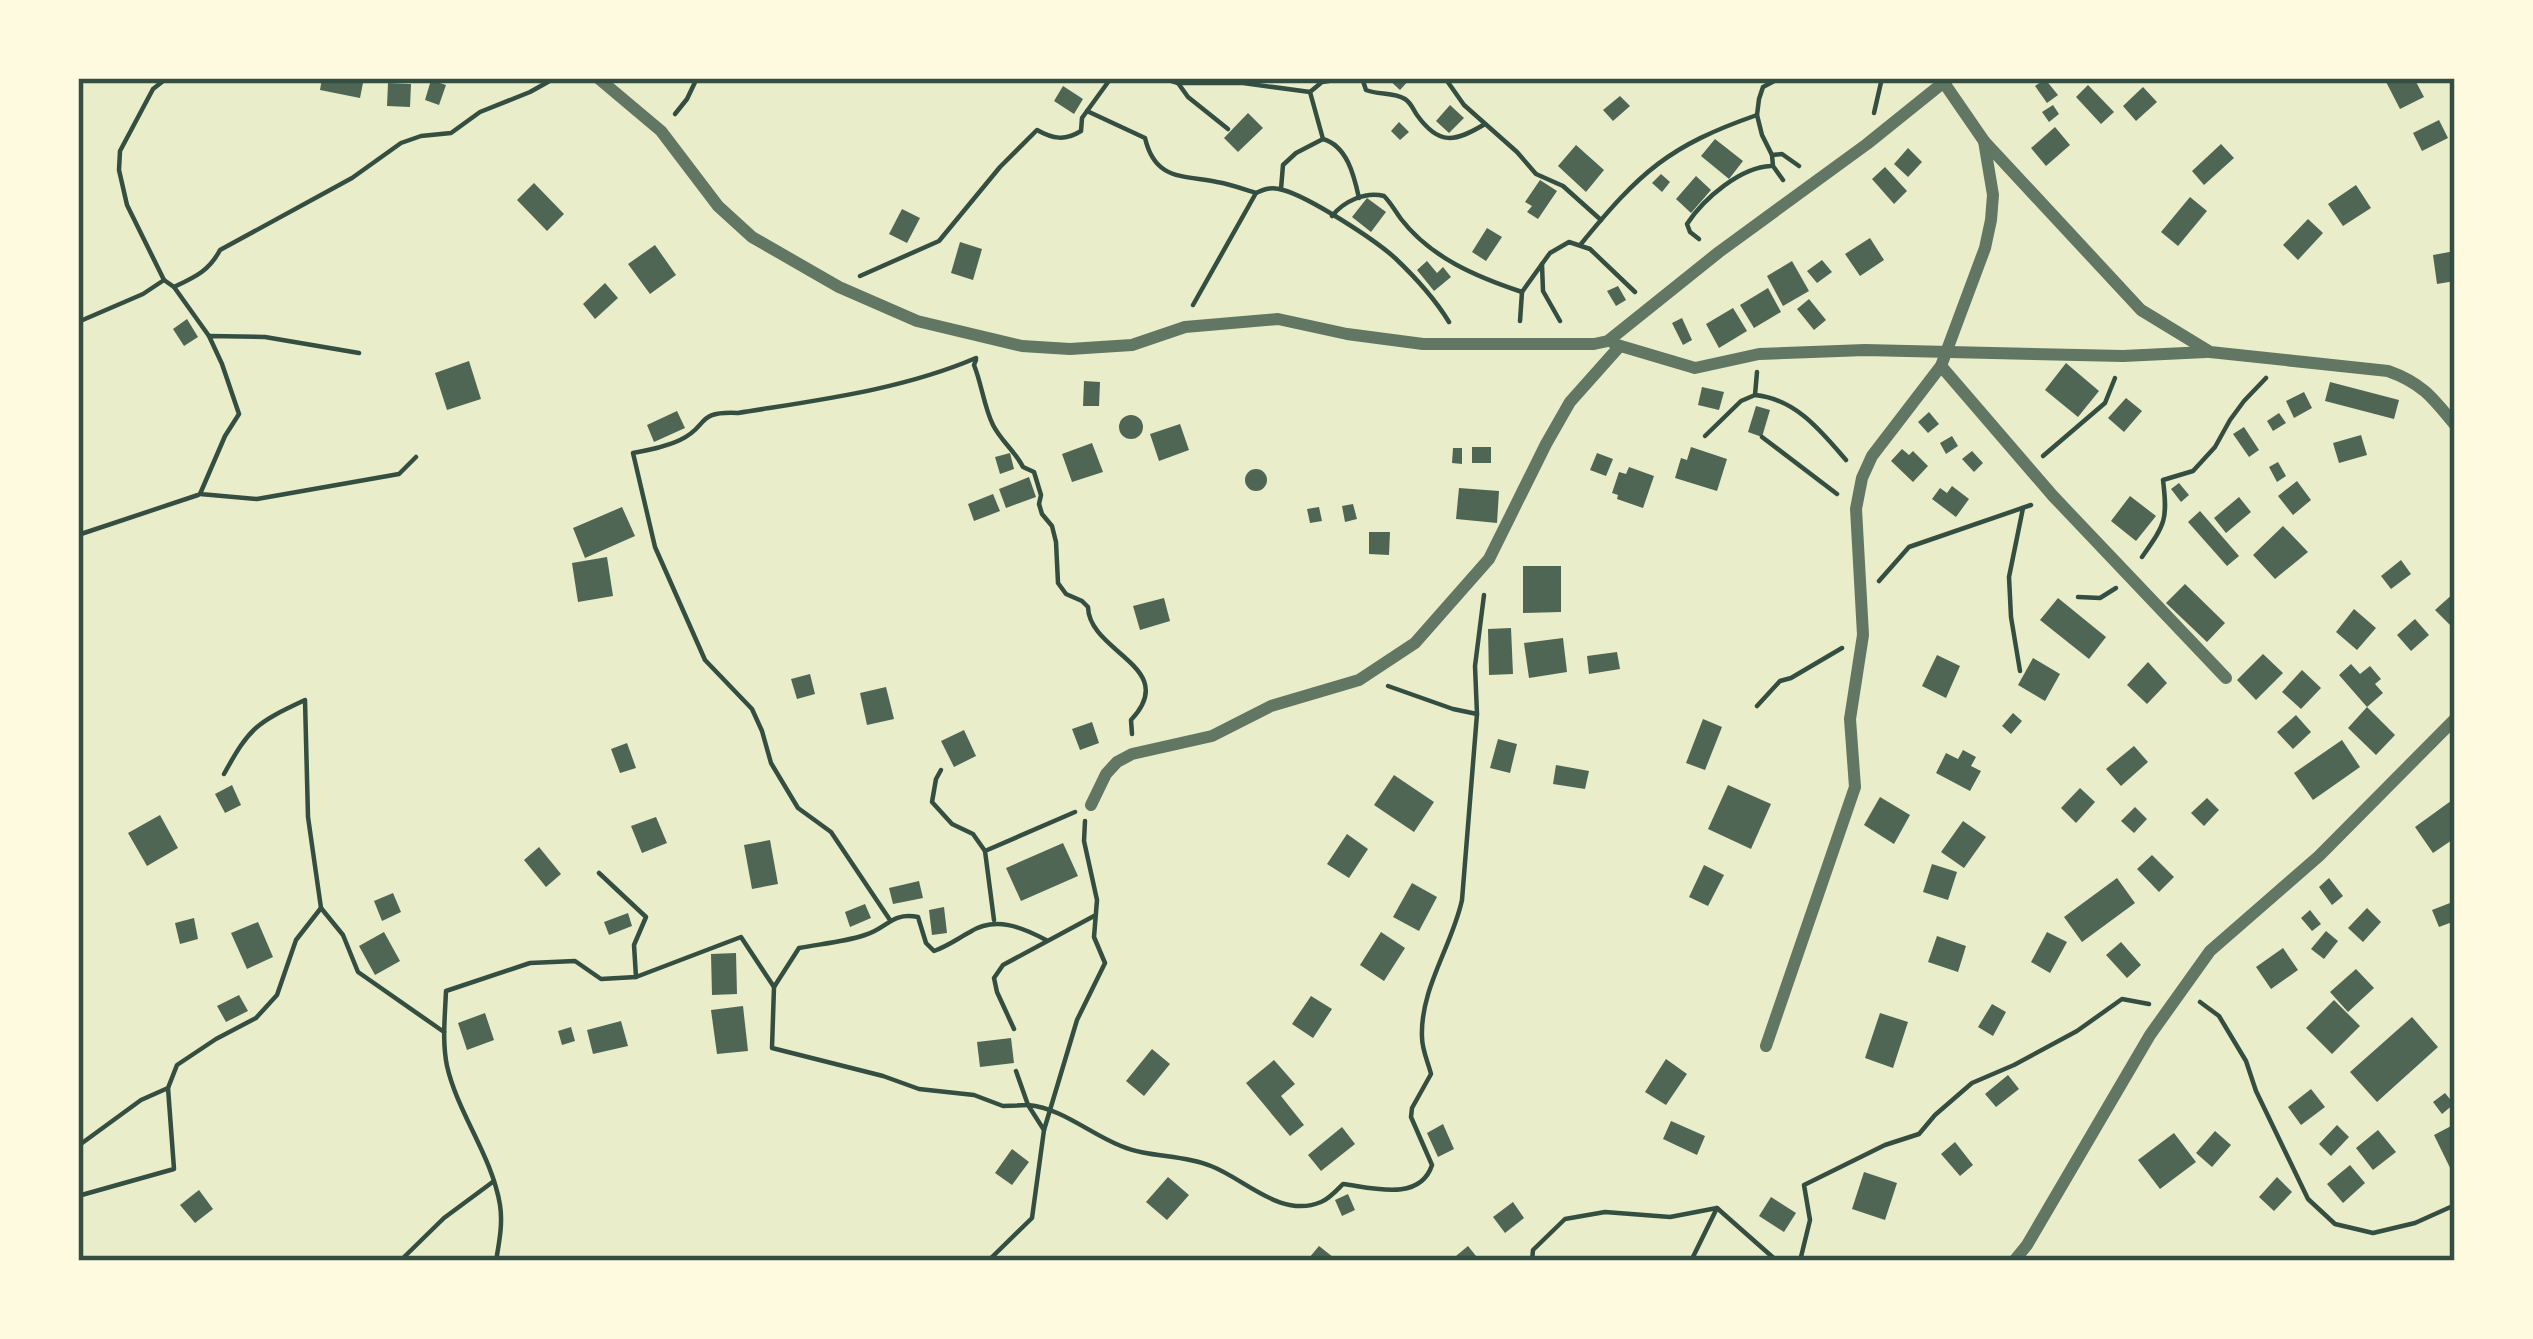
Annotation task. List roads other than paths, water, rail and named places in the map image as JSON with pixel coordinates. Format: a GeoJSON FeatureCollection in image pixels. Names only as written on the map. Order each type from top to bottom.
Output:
{"type":"FeatureCollection","features":[{"type":"Feature","properties":{"kind":"street"},"geometry":{"type":"LineString","coordinates":[[598,78],[661,131],[718,206],[752,237],[839,287],[916,321],[1022,346],[1115,347],[1185,327],[1277,319],[1423,344],[1613,344],[1694,368],[1759,354],[1882,349],[2123,356],[2210,352],[2388,371],[2429,392],[2455,425]]}},
{"type":"Feature","properties":{"kind":"street"},"geometry":{"type":"LineString","coordinates":[[1091,805],[1106,774],[1132,754],[1212,736],[1271,706],[1358,680],[1415,643],[1489,559],[1570,402],[1613,344],[1719,252],[1867,144],[1944,80],[1984,141],[2129,300],[2210,352]]}},
{"type":"Feature","properties":{"kind":"street"},"geometry":{"type":"LineString","coordinates":[[1766,1046],[1855,787],[1851,705],[1863,635],[1856,509],[1862,478],[1872,456],[1948,351],[1991,220],[1993,195],[1984,141]]}},
{"type":"Feature","properties":{"kind":"street"},"geometry":{"type":"LineString","coordinates":[[1941,366],[2053,496],[2226,678]]}},
{"type":"Feature","properties":{"kind":"street"},"geometry":{"type":"LineString","coordinates":[[2014,1261],[2150,1035],[2210,951],[2319,856],[2455,719]]}},
{"type":"Feature","properties":{"kind":"street"},"geometry":{"type":"LineString","coordinates":[[2442,732],[2455,742]]}}]}
